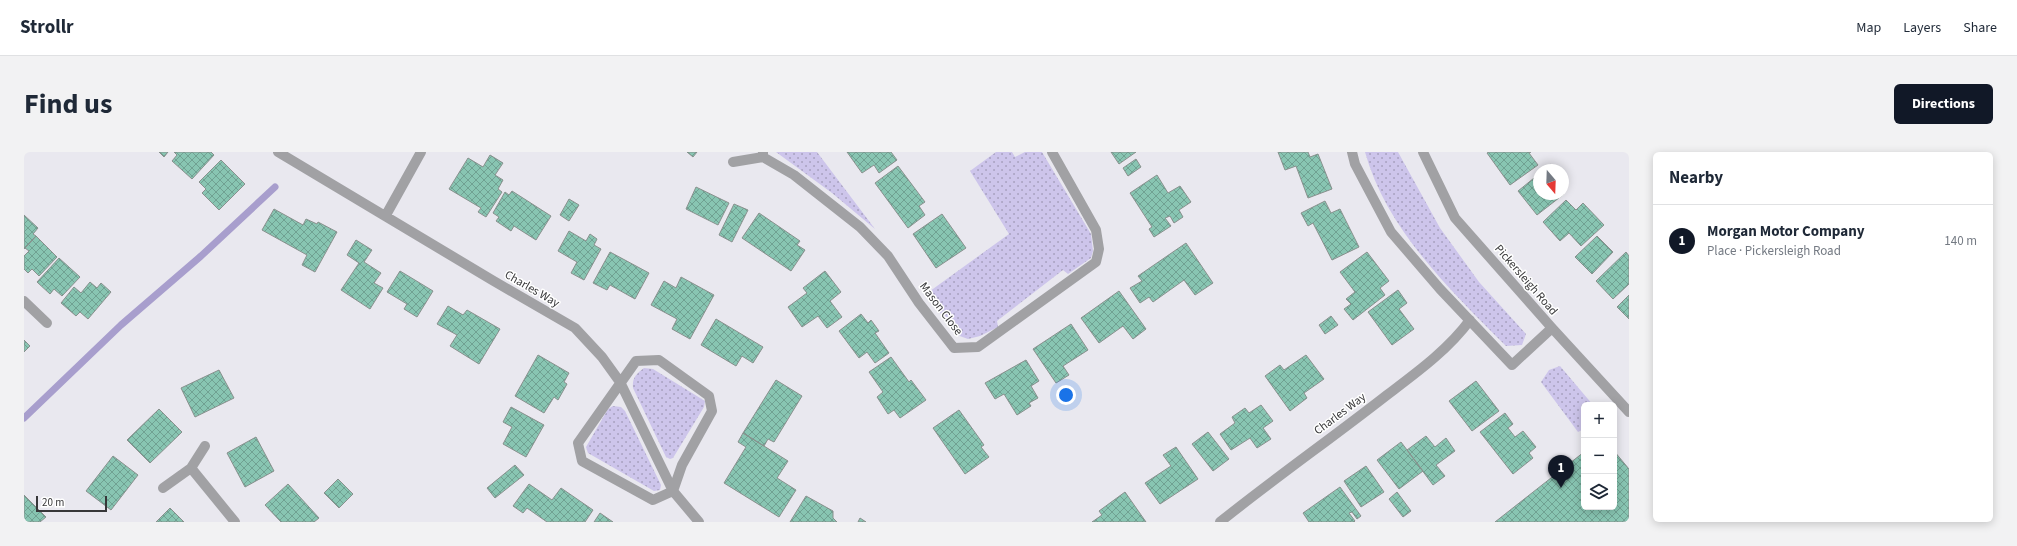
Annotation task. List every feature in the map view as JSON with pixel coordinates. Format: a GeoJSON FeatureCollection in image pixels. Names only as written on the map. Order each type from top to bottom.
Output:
{"type":"FeatureCollection","features":[{"type":"Feature","properties":{"kind":"street","name":"Charles Way"},"geometry":{"type":"LineString","coordinates":[[278,152],[575,328],[602,357],[620,382],[673,491],[699,522]]}},
{"type":"Feature","properties":{"kind":"street"},"geometry":{"type":"LineString","coordinates":[[386,216],[421,152]]}},
{"type":"Feature","properties":{"kind":"street","name":"Mason Close"},"geometry":{"type":"LineString","coordinates":[[733,162],[763,154],[794,174],[860,227],[888,256],[919,303],[954,348],[978,347],[1096,262],[1099,249],[1096,230],[1052,152]]}},
{"type":"Feature","properties":{"kind":"street"},"geometry":{"type":"LineString","coordinates":[[1352,152],[1355,164],[1391,232],[1440,289],[1512,365],[1552,328]]}},
{"type":"Feature","properties":{"kind":"street","name":"Pickersleigh Road"},"geometry":{"type":"LineString","coordinates":[[1423,152],[1455,218],[1552,328],[1629,412]]}},
{"type":"Feature","properties":{"kind":"street"},"geometry":{"type":"LineString","coordinates":[[24,301],[47,323]]}},
{"type":"Feature","properties":{"kind":"street","name":"Charles Way"},"geometry":{"type":"LineString","coordinates":[[1220,522],[1279,475],[1358,418],[1419,370],[1458,336],[1470,320]]}},
{"type":"Feature","properties":{"kind":"street"},"geometry":{"type":"LineString","coordinates":[[659,360],[709,396],[712,411],[682,465],[673,491],[653,500],[582,461],[578,443],[636,361],[659,360]]}},
{"type":"Feature","properties":{"kind":"street"},"geometry":{"type":"LineString","coordinates":[[163,488],[191,468],[205,446]]}},
{"type":"Feature","properties":{"kind":"street"},"geometry":{"type":"LineString","coordinates":[[191,468],[235,522]]}},
{"type":"Feature","properties":{"kind":"shaded area"},"geometry":{"type":"Polygon","coordinates":[[[776,152],[817,152],[875,229],[832,193],[776,152]]]}},
{"type":"Feature","properties":{"kind":"shaded area"},"geometry":{"type":"Polygon","coordinates":[[[996,152],[1012,152],[1015,157],[1025,152],[1042,152],[1091,234],[1093,251],[1091,258],[1068,274],[1063,270],[997,321],[998,327],[980,336],[968,339],[957,335],[926,294],[1009,234],[970,171],[996,152]]]}},
{"type":"Feature","properties":{"kind":"shaded area"},"geometry":{"type":"Polygon","coordinates":[[[1365,152],[1398,152],[1440,228],[1479,282],[1526,334],[1522,345],[1506,346],[1443,281],[1423,257],[1404,233],[1388,207],[1375,180],[1365,152]]]}},
{"type":"Feature","properties":{"kind":"shaded area"},"geometry":{"type":"Polygon","coordinates":[[[1560,366],[1590,402],[1581,402],[1581,430],[1578,432],[1541,382],[1549,370],[1560,366]]]}},
{"type":"Feature","properties":{"kind":"shaded area"},"geometry":{"type":"Polygon","coordinates":[[[644,368],[653,369],[705,401],[704,407],[673,458],[670,459],[666,457],[633,388],[635,376],[644,368]]]}},
{"type":"Feature","properties":{"kind":"shaded area"},"geometry":{"type":"Polygon","coordinates":[[[613,406],[621,407],[625,411],[661,485],[660,490],[654,491],[588,453],[586,447],[608,409],[613,406]]]}},
{"type":"Feature","properties":{"kind":"building"},"geometry":{"type":"Polygon","coordinates":[[[159,152],[168,152],[164,157],[159,152]]]}},
{"type":"Feature","properties":{"kind":"building"},"geometry":{"type":"Polygon","coordinates":[[[174,152],[211,152],[214,155],[192,179],[172,161],[177,155],[174,152]]]}},
{"type":"Feature","properties":{"kind":"building"},"geometry":{"type":"Polygon","coordinates":[[[687,152],[697,152],[693,157],[687,152]]]}},
{"type":"Feature","properties":{"kind":"building"},"geometry":{"type":"Polygon","coordinates":[[[847,152],[891,152],[897,160],[879,173],[874,165],[862,173],[847,152]]]}},
{"type":"Feature","properties":{"kind":"building"},"geometry":{"type":"Polygon","coordinates":[[[1111,152],[1136,152],[1119,164],[1111,152]]]}},
{"type":"Feature","properties":{"kind":"building"},"geometry":{"type":"Polygon","coordinates":[[[1278,152],[1308,152],[1310,157],[1318,154],[1332,189],[1308,198],[1296,166],[1285,170],[1278,152]]]}},
{"type":"Feature","properties":{"kind":"building"},"geometry":{"type":"Polygon","coordinates":[[[1531,152],[1529,153],[1537,164],[1533,164],[1533,169],[1510,185],[1487,153],[1531,152]]]}},
{"type":"Feature","properties":{"kind":"building"},"geometry":{"type":"Polygon","coordinates":[[[490,155],[503,163],[495,175],[503,180],[498,189],[502,192],[486,217],[478,212],[481,208],[449,189],[468,158],[483,167],[490,155]]]}},
{"type":"Feature","properties":{"kind":"building"},"geometry":{"type":"Polygon","coordinates":[[[1136,159],[1141,167],[1128,176],[1123,168],[1136,159]]]}},
{"type":"Feature","properties":{"kind":"building"},"geometry":{"type":"Polygon","coordinates":[[[221,160],[245,184],[219,210],[202,193],[206,189],[199,182],[221,160]]]}},
{"type":"Feature","properties":{"kind":"building"},"geometry":{"type":"Polygon","coordinates":[[[898,166],[925,202],[919,206],[925,215],[908,228],[875,183],[898,166]]]}},
{"type":"Feature","properties":{"kind":"building"},"geometry":{"type":"Polygon","coordinates":[[[1157,175],[1168,193],[1180,186],[1191,202],[1179,210],[1183,217],[1174,223],[1170,216],[1165,218],[1171,226],[1154,237],[1149,229],[1152,227],[1130,193],[1157,175]]]}},
{"type":"Feature","properties":{"kind":"building"},"geometry":{"type":"Polygon","coordinates":[[[1533,179],[1533,200],[1556,200],[1537,215],[1518,191],[1533,179]]]}},
{"type":"Feature","properties":{"kind":"building"},"geometry":{"type":"Polygon","coordinates":[[[696,187],[729,203],[718,225],[686,209],[696,187]]]}},
{"type":"Feature","properties":{"kind":"building"},"geometry":{"type":"Polygon","coordinates":[[[512,191],[551,216],[536,240],[514,226],[511,231],[496,221],[499,217],[493,213],[505,192],[509,195],[512,191]]]}},
{"type":"Feature","properties":{"kind":"building"},"geometry":{"type":"Polygon","coordinates":[[[569,199],[579,205],[569,221],[560,215],[569,199]]]}},
{"type":"Feature","properties":{"kind":"building"},"geometry":{"type":"Polygon","coordinates":[[[1566,200],[1576,210],[1583,203],[1604,225],[1581,246],[1569,233],[1560,241],[1543,222],[1566,200]]]}},
{"type":"Feature","properties":{"kind":"building"},"geometry":{"type":"Polygon","coordinates":[[[1325,201],[1331,213],[1340,209],[1359,247],[1332,260],[1313,223],[1308,226],[1301,213],[1325,201]]]}},
{"type":"Feature","properties":{"kind":"building"},"geometry":{"type":"Polygon","coordinates":[[[734,204],[748,210],[732,242],[719,235],[734,204]]]}},
{"type":"Feature","properties":{"kind":"building"},"geometry":{"type":"Polygon","coordinates":[[[274,209],[303,225],[306,219],[317,224],[318,222],[337,232],[315,272],[302,265],[307,255],[262,230],[274,209]]]}},
{"type":"Feature","properties":{"kind":"building"},"geometry":{"type":"Polygon","coordinates":[[[759,213],[800,241],[797,245],[805,250],[791,271],[742,238],[759,213]]]}},
{"type":"Feature","properties":{"kind":"building"},"geometry":{"type":"Polygon","coordinates":[[[942,214],[966,248],[936,268],[913,234],[942,214]]]}},
{"type":"Feature","properties":{"kind":"building"},"geometry":{"type":"Polygon","coordinates":[[[24,215],[38,228],[33,234],[36,236],[24,249],[24,215]]]}},
{"type":"Feature","properties":{"kind":"building"},"geometry":{"type":"Polygon","coordinates":[[[569,231],[586,241],[590,234],[597,239],[594,245],[601,249],[584,280],[571,273],[577,262],[558,251],[569,231]]]}},
{"type":"Feature","properties":{"kind":"building"},"geometry":{"type":"Polygon","coordinates":[[[36,236],[57,257],[39,276],[32,269],[28,273],[24,269],[24,256],[29,251],[25,248],[36,236]]]}},
{"type":"Feature","properties":{"kind":"building"},"geometry":{"type":"Polygon","coordinates":[[[1597,236],[1613,252],[1592,274],[1575,257],[1597,236]]]}},
{"type":"Feature","properties":{"kind":"building"},"geometry":{"type":"Polygon","coordinates":[[[356,240],[372,250],[364,262],[381,273],[374,283],[383,288],[370,309],[341,290],[359,263],[347,255],[356,240]]]}},
{"type":"Feature","properties":{"kind":"building"},"geometry":{"type":"Polygon","coordinates":[[[1186,243],[1213,283],[1195,295],[1184,280],[1153,302],[1149,297],[1140,303],[1130,288],[1142,281],[1138,276],[1186,243]]]}},
{"type":"Feature","properties":{"kind":"building"},"geometry":{"type":"Polygon","coordinates":[[[610,252],[649,273],[635,299],[610,285],[607,290],[593,283],[610,252]]]}},
{"type":"Feature","properties":{"kind":"building"},"geometry":{"type":"Polygon","coordinates":[[[1367,252],[1389,281],[1380,288],[1385,295],[1353,320],[1344,309],[1351,304],[1346,299],[1355,292],[1340,272],[1367,252]]]}},
{"type":"Feature","properties":{"kind":"building"},"geometry":{"type":"Polygon","coordinates":[[[1626,252],[1629,256],[1629,284],[1613,299],[1596,281],[1626,252]]]}},
{"type":"Feature","properties":{"kind":"building"},"geometry":{"type":"Polygon","coordinates":[[[59,258],[80,277],[62,296],[54,289],[50,294],[37,282],[59,258]]]}},
{"type":"Feature","properties":{"kind":"building"},"geometry":{"type":"Polygon","coordinates":[[[400,271],[433,291],[417,317],[404,309],[407,304],[387,292],[400,271]]]}},
{"type":"Feature","properties":{"kind":"building"},"geometry":{"type":"Polygon","coordinates":[[[825,271],[841,292],[830,301],[842,317],[827,328],[818,316],[802,327],[788,307],[807,293],[803,288],[825,271]]]}},
{"type":"Feature","properties":{"kind":"building"},"geometry":{"type":"Polygon","coordinates":[[[681,277],[714,295],[690,339],[672,329],[677,319],[651,305],[664,281],[676,288],[681,277]]]}},
{"type":"Feature","properties":{"kind":"building"},"geometry":{"type":"Polygon","coordinates":[[[90,282],[97,288],[101,283],[111,292],[88,319],[80,312],[76,316],[61,303],[74,287],[81,293],[90,282]]]}},
{"type":"Feature","properties":{"kind":"building"},"geometry":{"type":"Polygon","coordinates":[[[1398,290],[1407,303],[1399,309],[1414,329],[1392,345],[1368,312],[1398,290]]]}},
{"type":"Feature","properties":{"kind":"building"},"geometry":{"type":"Polygon","coordinates":[[[1119,291],[1146,329],[1133,339],[1123,326],[1099,343],[1081,318],[1119,291]]]}},
{"type":"Feature","properties":{"kind":"building"},"geometry":{"type":"Polygon","coordinates":[[[1629,295],[1629,319],[1617,307],[1629,295]]]}},
{"type":"Feature","properties":{"kind":"building"},"geometry":{"type":"Polygon","coordinates":[[[448,306],[463,315],[467,310],[500,329],[479,364],[450,346],[457,335],[437,324],[448,306]]]}},
{"type":"Feature","properties":{"kind":"building"},"geometry":{"type":"Polygon","coordinates":[[[861,314],[868,323],[871,320],[879,331],[875,333],[889,353],[875,363],[867,352],[859,358],[839,331],[861,314]]]}},
{"type":"Feature","properties":{"kind":"building"},"geometry":{"type":"Polygon","coordinates":[[[1331,316],[1338,325],[1325,334],[1319,325],[1331,316]]]}},
{"type":"Feature","properties":{"kind":"building"},"geometry":{"type":"Polygon","coordinates":[[[716,319],[763,347],[753,363],[742,356],[736,366],[701,345],[716,319]]]}},
{"type":"Feature","properties":{"kind":"building"},"geometry":{"type":"Polygon","coordinates":[[[1071,324],[1088,350],[1063,366],[1069,375],[1056,383],[1033,349],[1071,324]]]}},
{"type":"Feature","properties":{"kind":"building"},"geometry":{"type":"Polygon","coordinates":[[[24,340],[30,346],[24,352],[24,340]]]}},
{"type":"Feature","properties":{"kind":"building"},"geometry":{"type":"Polygon","coordinates":[[[538,355],[569,373],[564,382],[567,384],[558,400],[554,397],[544,413],[515,396],[538,355]]]}},
{"type":"Feature","properties":{"kind":"building"},"geometry":{"type":"Polygon","coordinates":[[[1306,355],[1324,379],[1304,393],[1307,398],[1290,411],[1265,376],[1280,365],[1284,370],[1306,355]]]}},
{"type":"Feature","properties":{"kind":"building"},"geometry":{"type":"Polygon","coordinates":[[[891,357],[909,382],[911,380],[926,400],[900,418],[894,410],[888,414],[877,397],[883,392],[869,372],[891,357]]]}},
{"type":"Feature","properties":{"kind":"building"},"geometry":{"type":"Polygon","coordinates":[[[1026,360],[1039,381],[1031,386],[1038,398],[1029,403],[1031,406],[1017,415],[1004,394],[995,399],[985,383],[1026,360]]]}},
{"type":"Feature","properties":{"kind":"building"},"geometry":{"type":"Polygon","coordinates":[[[219,370],[234,398],[195,417],[181,388],[219,370]]]}},
{"type":"Feature","properties":{"kind":"building"},"geometry":{"type":"Polygon","coordinates":[[[776,380],[802,396],[774,442],[768,439],[764,446],[743,433],[776,380]]]}},
{"type":"Feature","properties":{"kind":"building"},"geometry":{"type":"Polygon","coordinates":[[[1476,381],[1499,411],[1472,431],[1449,401],[1476,381]]]}},
{"type":"Feature","properties":{"kind":"building"},"geometry":{"type":"Polygon","coordinates":[[[1261,405],[1273,421],[1263,428],[1271,439],[1257,448],[1250,438],[1231,450],[1220,434],[1235,423],[1232,417],[1245,408],[1249,413],[1261,405]]]}},
{"type":"Feature","properties":{"kind":"building"},"geometry":{"type":"Polygon","coordinates":[[[511,407],[544,425],[526,457],[503,444],[512,427],[503,422],[511,407]]]}},
{"type":"Feature","properties":{"kind":"building"},"geometry":{"type":"Polygon","coordinates":[[[159,409],[182,432],[150,463],[127,440],[159,409]]]}},
{"type":"Feature","properties":{"kind":"building"},"geometry":{"type":"Polygon","coordinates":[[[959,410],[984,445],[981,447],[989,457],[965,474],[933,428],[959,410]]]}},
{"type":"Feature","properties":{"kind":"building"},"geometry":{"type":"Polygon","coordinates":[[[1505,413],[1513,424],[1508,428],[1515,437],[1523,431],[1536,447],[1529,453],[1533,458],[1513,474],[1480,432],[1505,413]]]}},
{"type":"Feature","properties":{"kind":"building"},"geometry":{"type":"Polygon","coordinates":[[[1208,432],[1229,459],[1213,471],[1192,444],[1208,432]]]}},
{"type":"Feature","properties":{"kind":"building"},"geometry":{"type":"Polygon","coordinates":[[[743,433],[788,461],[777,478],[796,490],[779,517],[724,483],[746,447],[738,442],[743,433]]]}},
{"type":"Feature","properties":{"kind":"building"},"geometry":{"type":"Polygon","coordinates":[[[1426,436],[1435,447],[1446,438],[1455,451],[1436,465],[1445,476],[1433,485],[1407,450],[1426,436]]]}},
{"type":"Feature","properties":{"kind":"building"},"geometry":{"type":"Polygon","coordinates":[[[256,437],[274,471],[245,487],[227,453],[256,437]]]}},
{"type":"Feature","properties":{"kind":"building"},"geometry":{"type":"Polygon","coordinates":[[[1401,442],[1423,471],[1399,489],[1377,460],[1401,442]]]}},
{"type":"Feature","properties":{"kind":"building"},"geometry":{"type":"Polygon","coordinates":[[[1176,447],[1198,479],[1160,504],[1145,483],[1171,466],[1163,455],[1176,447]]]}},
{"type":"Feature","properties":{"kind":"building"},"geometry":{"type":"Polygon","coordinates":[[[1581,454],[1581,510],[1617,510],[1617,455],[1629,469],[1629,522],[1495,522],[1581,454]]]}},
{"type":"Feature","properties":{"kind":"building"},"geometry":{"type":"Polygon","coordinates":[[[113,456],[138,475],[111,510],[86,491],[113,456]]]}},
{"type":"Feature","properties":{"kind":"building"},"geometry":{"type":"Polygon","coordinates":[[[515,465],[524,475],[495,498],[487,488],[515,465]]]}},
{"type":"Feature","properties":{"kind":"building"},"geometry":{"type":"Polygon","coordinates":[[[1366,466],[1384,492],[1361,507],[1344,481],[1366,466]]]}},
{"type":"Feature","properties":{"kind":"building"},"geometry":{"type":"Polygon","coordinates":[[[338,479],[353,494],[339,508],[324,493],[338,479]]]}},
{"type":"Feature","properties":{"kind":"building"},"geometry":{"type":"Polygon","coordinates":[[[288,484],[319,518],[314,522],[281,522],[265,505],[288,484]]]}},
{"type":"Feature","properties":{"kind":"building"},"geometry":{"type":"Polygon","coordinates":[[[529,484],[552,500],[561,488],[593,510],[585,522],[547,522],[527,508],[523,513],[513,506],[529,484]]]}},
{"type":"Feature","properties":{"kind":"building"},"geometry":{"type":"Polygon","coordinates":[[[1340,487],[1361,516],[1357,519],[1352,512],[1349,513],[1355,521],[1354,522],[1309,522],[1303,513],[1340,487]]]}},
{"type":"Feature","properties":{"kind":"building"},"geometry":{"type":"Polygon","coordinates":[[[1125,492],[1146,522],[1092,522],[1102,515],[1099,511],[1125,492]]]}},
{"type":"Feature","properties":{"kind":"building"},"geometry":{"type":"Polygon","coordinates":[[[1397,492],[1411,511],[1403,517],[1389,499],[1397,492]]]}},
{"type":"Feature","properties":{"kind":"building"},"geometry":{"type":"Polygon","coordinates":[[[24,495],[46,517],[40,522],[24,522],[24,495]]]}},
{"type":"Feature","properties":{"kind":"building"},"geometry":{"type":"Polygon","coordinates":[[[806,496],[833,511],[833,518],[837,522],[790,522],[806,496]]]}},
{"type":"Feature","properties":{"kind":"building"},"geometry":{"type":"Polygon","coordinates":[[[170,508],[184,522],[156,522],[170,508]]]}},
{"type":"Feature","properties":{"kind":"building"},"geometry":{"type":"Polygon","coordinates":[[[600,513],[613,522],[594,522],[600,513]]]}},
{"type":"Feature","properties":{"kind":"building"},"geometry":{"type":"Polygon","coordinates":[[[860,518],[866,522],[858,522],[860,518]]]}},
{"type":"Feature","properties":{"kind":"waterway"},"geometry":{"type":"LineString","coordinates":[[24,418],[121,325],[201,256],[275,187]]}},
{"type":"Feature","properties":{"kind":"place","name":"Morgan Motor Company"},"geometry":{"type":"Point","coordinates":[1561,488]}}]}
